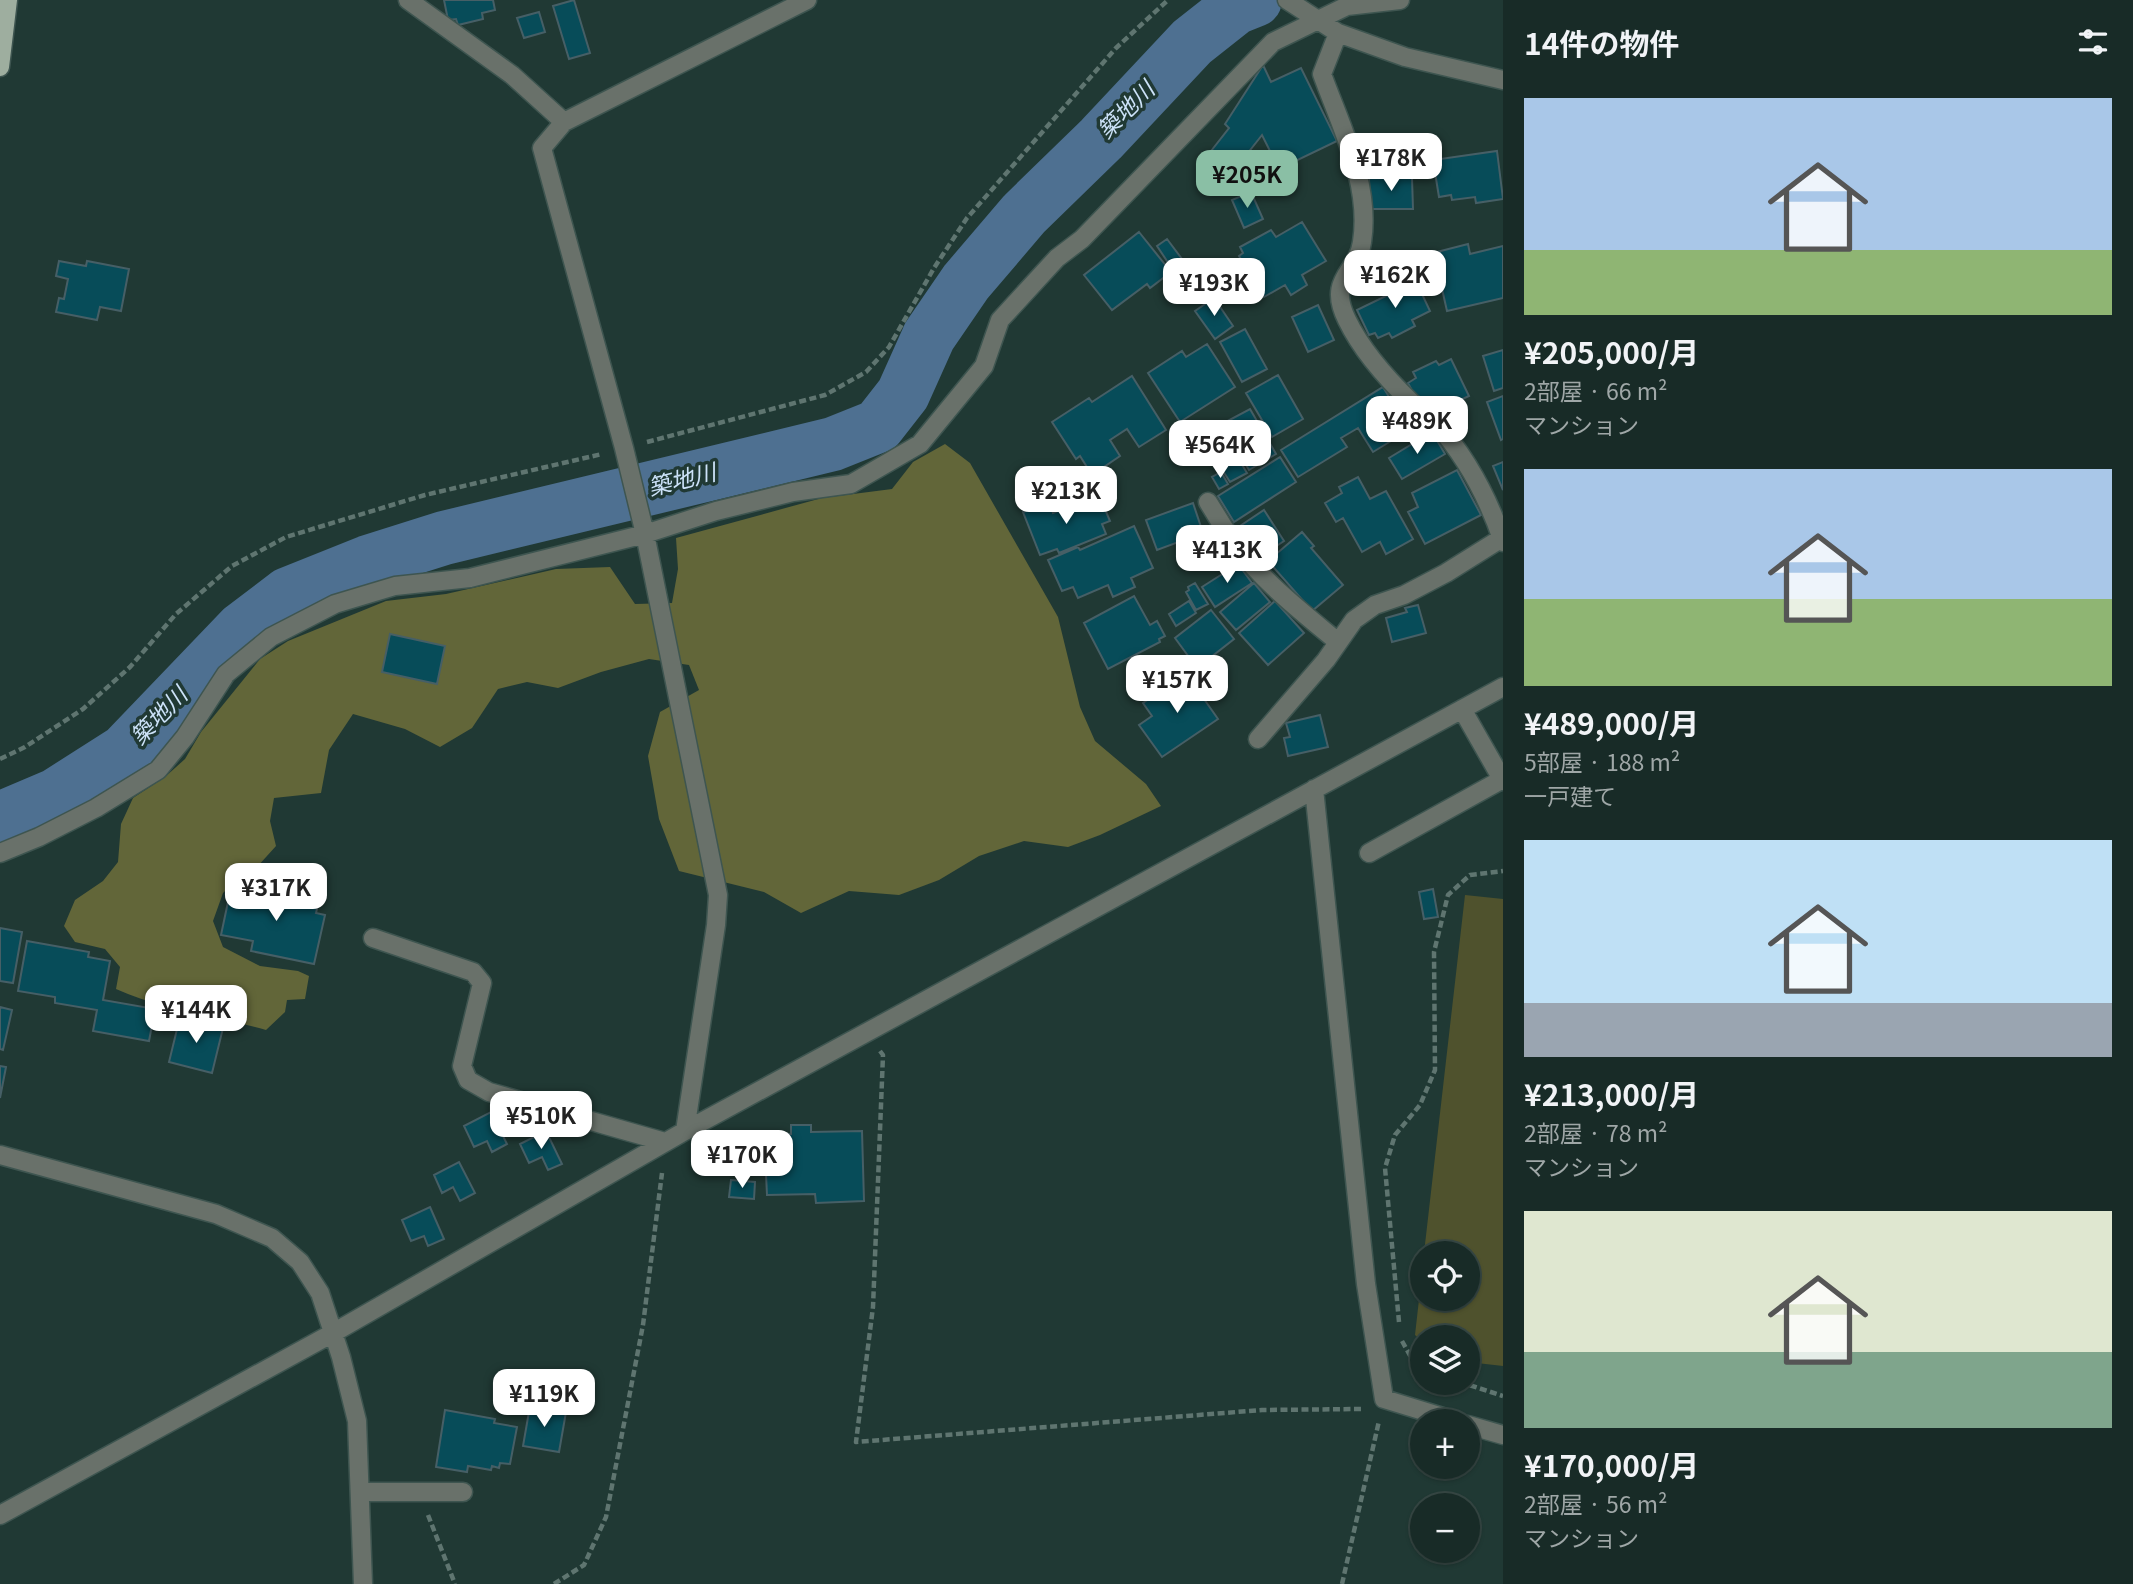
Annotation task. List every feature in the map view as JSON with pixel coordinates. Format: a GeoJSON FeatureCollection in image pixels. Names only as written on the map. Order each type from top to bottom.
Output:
{"type":"FeatureCollection","features":[{"type":"Feature","properties":{"kind":"main road"},"geometry":{"type":"LineString","coordinates":[[0,66],[8,0]]}},
{"type":"Feature","properties":{"kind":"street"},"geometry":{"type":"LineString","coordinates":[[408,0],[512,75],[564,122]]}},
{"type":"Feature","properties":{"kind":"street"},"geometry":{"type":"LineString","coordinates":[[685,1131],[716,925],[718,895],[644,531],[627,459],[542,148],[564,122],[807,0]]}},
{"type":"Feature","properties":{"kind":"street"},"geometry":{"type":"LineString","coordinates":[[1287,0],[1338,33],[1405,57],[1503,80]]}},
{"type":"Feature","properties":{"kind":"street"},"geometry":{"type":"LineString","coordinates":[[0,853],[96,808],[158,770],[184,737],[226,674],[271,636],[335,604],[395,586],[470,578],[793,492],[851,484],[920,444],[984,366],[1000,320],[1057,258],[1082,239],[1273,42],[1312,17],[1347,6],[1400,0]]}},
{"type":"Feature","properties":{"kind":"street"},"geometry":{"type":"LineString","coordinates":[[1258,739],[1317,671],[1354,620],[1375,605],[1404,596],[1446,573],[1502,534],[1486,495],[1465,458],[1434,421],[1379,369],[1346,319],[1340,284],[1362,246],[1364,225],[1363,190],[1322,74],[1338,33]]}},
{"type":"Feature","properties":{"kind":"street"},"geometry":{"type":"LineString","coordinates":[[1208,502],[1236,545],[1261,573],[1291,603],[1338,642]]}},
{"type":"Feature","properties":{"kind":"street"},"geometry":{"type":"LineString","coordinates":[[0,1515],[334,1333],[665,1142],[1503,687]]}},
{"type":"Feature","properties":{"kind":"street"},"geometry":{"type":"LineString","coordinates":[[1368,853],[1503,780],[1462,709]]}},
{"type":"Feature","properties":{"kind":"street"},"geometry":{"type":"LineString","coordinates":[[1314,789],[1366,1284],[1383,1404],[1410,1410]]}},
{"type":"Feature","properties":{"kind":"street"},"geometry":{"type":"LineString","coordinates":[[373,938],[473,972],[481,983],[462,1066],[468,1080],[489,1093],[665,1142]]}},
{"type":"Feature","properties":{"kind":"street"},"geometry":{"type":"LineString","coordinates":[[0,1155],[216,1214],[272,1238],[300,1262],[320,1293],[334,1333],[357,1421],[363,1584]]}},
{"type":"Feature","properties":{"kind":"street"},"geometry":{"type":"LineString","coordinates":[[1480,1428],[1503,1435]]}},
{"type":"Feature","properties":{"kind":"street"},"geometry":{"type":"LineString","coordinates":[[361,1492],[463,1492]]}},
{"type":"Feature","properties":{"kind":"path"},"geometry":{"type":"LineString","coordinates":[[1410,1356],[1403,1346],[1385,1168],[1395,1136],[1420,1105],[1435,1070],[1434,951],[1448,895],[1470,875],[1503,870]]}},
{"type":"Feature","properties":{"kind":"path"},"geometry":{"type":"LineString","coordinates":[[867,1032],[883,1055],[873,1307],[856,1442],[1262,1410],[1383,1404],[1342,1584]]}},
{"type":"Feature","properties":{"kind":"path"},"geometry":{"type":"LineString","coordinates":[[554,1584],[584,1565],[606,1517],[643,1325],[665,1142]]}},
{"type":"Feature","properties":{"kind":"path"},"geometry":{"type":"LineString","coordinates":[[1480,1389],[1503,1396]]}},
{"type":"Feature","properties":{"kind":"path"},"geometry":{"type":"LineString","coordinates":[[418,1492],[455,1584]]}},
{"type":"Feature","properties":{"kind":"green space"},"geometry":{"type":"Polygon","coordinates":[[[945,444],[970,463],[1058,617],[1080,707],[1095,741],[1146,784],[1161,806],[1068,847],[1024,841],[979,856],[939,880],[899,895],[849,891],[801,913],[764,892],[679,871],[659,819],[648,756],[660,712],[699,690],[689,665],[649,659],[601,672],[558,688],[527,682],[498,689],[472,728],[440,747],[405,729],[353,714],[329,750],[321,793],[274,798],[270,821],[276,846],[257,867],[223,893],[213,921],[223,947],[260,966],[298,971],[309,976],[305,999],[287,1000],[285,1012],[266,1030],[171,1008],[116,989],[120,967],[105,949],[75,942],[64,926],[75,900],[103,881],[118,862],[121,824],[133,798],[165,777],[185,759],[201,732],[260,659],[288,641],[386,601],[446,594],[556,569],[610,567],[635,604],[672,603],[678,569],[676,538],[822,498],[892,489],[913,462],[945,444]]]}},
{"type":"Feature","properties":{"kind":"green space"},"geometry":{"type":"Polygon","coordinates":[[[1465,895],[1503,899],[1503,1366],[1480,1363],[1480,1325],[1416,1325],[1418,1311],[1480,1311],[1480,1241],[1425,1241],[1465,895]]]}},
{"type":"Feature","properties":{"kind":"building"},"geometry":{"type":"Polygon","coordinates":[[[444,0],[493,0],[495,10],[482,13],[483,19],[458,25],[456,19],[448,20],[444,0]]]}},
{"type":"Feature","properties":{"kind":"building"},"geometry":{"type":"Polygon","coordinates":[[[574,0],[590,53],[569,59],[553,6],[574,0]]]}},
{"type":"Feature","properties":{"kind":"building"},"geometry":{"type":"Polygon","coordinates":[[[539,12],[545,32],[524,38],[517,18],[539,12]]]}},
{"type":"Feature","properties":{"kind":"building"},"geometry":{"type":"Polygon","coordinates":[[[1263,65],[1271,82],[1301,68],[1337,141],[1279,169],[1262,135],[1236,168],[1230,163],[1220,174],[1204,160],[1229,128],[1225,124],[1263,65]]]}},
{"type":"Feature","properties":{"kind":"building"},"geometry":{"type":"Polygon","coordinates":[[[1497,151],[1503,199],[1476,203],[1475,197],[1452,200],[1451,195],[1439,197],[1433,160],[1497,151]]]}},
{"type":"Feature","properties":{"kind":"building"},"geometry":{"type":"Polygon","coordinates":[[[1369,178],[1412,178],[1413,209],[1370,209],[1369,178]]]}},
{"type":"Feature","properties":{"kind":"building"},"geometry":{"type":"Polygon","coordinates":[[[1251,192],[1263,219],[1244,228],[1232,200],[1251,192]]]}},
{"type":"Feature","properties":{"kind":"building"},"geometry":{"type":"Polygon","coordinates":[[[1302,222],[1326,261],[1302,275],[1307,285],[1291,295],[1285,285],[1264,297],[1239,256],[1243,253],[1240,247],[1271,230],[1276,237],[1302,222]]]}},
{"type":"Feature","properties":{"kind":"building"},"geometry":{"type":"Polygon","coordinates":[[[1139,232],[1171,272],[1150,288],[1147,284],[1112,310],[1084,275],[1139,232]]]}},
{"type":"Feature","properties":{"kind":"building"},"geometry":{"type":"Polygon","coordinates":[[[1167,239],[1182,259],[1171,267],[1157,246],[1167,239]]]}},
{"type":"Feature","properties":{"kind":"building"},"geometry":{"type":"Polygon","coordinates":[[[1468,244],[1470,254],[1503,246],[1503,298],[1447,311],[1438,271],[1434,273],[1429,254],[1468,244]]]}},
{"type":"Feature","properties":{"kind":"building"},"geometry":{"type":"Polygon","coordinates":[[[59,261],[86,266],[87,261],[129,269],[121,311],[100,307],[97,320],[56,312],[59,298],[64,299],[68,279],[56,276],[59,261]]]}},
{"type":"Feature","properties":{"kind":"building"},"geometry":{"type":"Polygon","coordinates":[[[1379,267],[1387,283],[1360,295],[1352,279],[1379,267]]]}},
{"type":"Feature","properties":{"kind":"building"},"geometry":{"type":"Polygon","coordinates":[[[1413,275],[1430,311],[1412,320],[1415,326],[1392,338],[1389,333],[1378,338],[1375,333],[1369,335],[1357,310],[1390,294],[1387,288],[1413,275]]]}},
{"type":"Feature","properties":{"kind":"building"},"geometry":{"type":"Polygon","coordinates":[[[1214,298],[1233,326],[1215,339],[1195,311],[1214,298]]]}},
{"type":"Feature","properties":{"kind":"building"},"geometry":{"type":"Polygon","coordinates":[[[1318,305],[1334,340],[1308,352],[1292,317],[1318,305]]]}},
{"type":"Feature","properties":{"kind":"building"},"geometry":{"type":"Polygon","coordinates":[[[1245,329],[1267,369],[1242,382],[1220,342],[1245,329]]]}},
{"type":"Feature","properties":{"kind":"building"},"geometry":{"type":"Polygon","coordinates":[[[1207,344],[1235,387],[1180,422],[1148,373],[1182,351],[1186,357],[1207,344]]]}},
{"type":"Feature","properties":{"kind":"building"},"geometry":{"type":"Polygon","coordinates":[[[1503,350],[1503,388],[1494,391],[1483,356],[1503,350]]]}},
{"type":"Feature","properties":{"kind":"building"},"geometry":{"type":"Polygon","coordinates":[[[1451,359],[1469,396],[1444,408],[1442,403],[1429,409],[1425,401],[1419,404],[1408,383],[1416,378],[1413,372],[1436,361],[1439,365],[1451,359]]]}},
{"type":"Feature","properties":{"kind":"building"},"geometry":{"type":"Polygon","coordinates":[[[1278,375],[1303,419],[1272,437],[1246,393],[1278,375]]]}},
{"type":"Feature","properties":{"kind":"building"},"geometry":{"type":"Polygon","coordinates":[[[1132,376],[1166,430],[1139,447],[1127,429],[1110,440],[1120,456],[1092,475],[1080,456],[1076,459],[1052,422],[1089,398],[1092,402],[1132,376]]]}},
{"type":"Feature","properties":{"kind":"building"},"geometry":{"type":"Polygon","coordinates":[[[1383,387],[1406,425],[1388,436],[1391,441],[1373,452],[1358,428],[1341,438],[1347,447],[1298,477],[1281,450],[1383,387]]]}},
{"type":"Feature","properties":{"kind":"building"},"geometry":{"type":"Polygon","coordinates":[[[1503,396],[1503,439],[1501,440],[1487,402],[1503,396]]]}},
{"type":"Feature","properties":{"kind":"building"},"geometry":{"type":"Polygon","coordinates":[[[1250,409],[1276,454],[1249,470],[1222,424],[1250,409]]]}},
{"type":"Feature","properties":{"kind":"building"},"geometry":{"type":"Polygon","coordinates":[[[1432,432],[1445,454],[1402,479],[1389,458],[1432,432]]]}},
{"type":"Feature","properties":{"kind":"building"},"geometry":{"type":"Polygon","coordinates":[[[1235,453],[1247,473],[1230,482],[1218,463],[1235,453]]]}},
{"type":"Feature","properties":{"kind":"building"},"geometry":{"type":"Polygon","coordinates":[[[1280,457],[1296,482],[1234,522],[1218,496],[1280,457]]]}},
{"type":"Feature","properties":{"kind":"building"},"geometry":{"type":"Polygon","coordinates":[[[1503,462],[1503,490],[1493,466],[1503,462]]]}},
{"type":"Feature","properties":{"kind":"building"},"geometry":{"type":"Polygon","coordinates":[[[1457,470],[1481,515],[1425,544],[1408,512],[1418,507],[1412,493],[1457,470]]]}},
{"type":"Feature","properties":{"kind":"building"},"geometry":{"type":"Polygon","coordinates":[[[1221,472],[1228,484],[1219,489],[1212,477],[1221,472]]]}},
{"type":"Feature","properties":{"kind":"building"},"geometry":{"type":"Polygon","coordinates":[[[1358,477],[1370,499],[1386,491],[1413,539],[1386,554],[1380,542],[1362,552],[1343,518],[1336,522],[1325,503],[1342,493],[1339,487],[1358,477]]]}},
{"type":"Feature","properties":{"kind":"building"},"geometry":{"type":"Polygon","coordinates":[[[1093,497],[1098,510],[1104,507],[1110,521],[1102,524],[1106,534],[1059,553],[1057,549],[1040,555],[1023,512],[1049,502],[1053,513],[1093,497]]]}},
{"type":"Feature","properties":{"kind":"building"},"geometry":{"type":"Polygon","coordinates":[[[1193,503],[1203,533],[1157,550],[1146,520],[1193,503]]]}},
{"type":"Feature","properties":{"kind":"building"},"geometry":{"type":"Polygon","coordinates":[[[1264,510],[1284,541],[1257,559],[1237,528],[1264,510]]]}},
{"type":"Feature","properties":{"kind":"building"},"geometry":{"type":"Polygon","coordinates":[[[1134,526],[1153,568],[1131,578],[1135,587],[1113,597],[1108,585],[1078,598],[1073,587],[1062,591],[1048,560],[1078,547],[1080,550],[1134,526]]]}},
{"type":"Feature","properties":{"kind":"building"},"geometry":{"type":"Polygon","coordinates":[[[1302,532],[1314,546],[1311,548],[1343,585],[1312,611],[1268,561],[1302,532]]]}},
{"type":"Feature","properties":{"kind":"building"},"geometry":{"type":"Polygon","coordinates":[[[1238,564],[1252,583],[1215,607],[1202,587],[1238,564]]]}},
{"type":"Feature","properties":{"kind":"building"},"geometry":{"type":"Polygon","coordinates":[[[1195,583],[1208,604],[1196,610],[1186,592],[1188,587],[1195,583]]]}},
{"type":"Feature","properties":{"kind":"building"},"geometry":{"type":"Polygon","coordinates":[[[1254,583],[1270,602],[1236,630],[1220,612],[1254,583]]]}},
{"type":"Feature","properties":{"kind":"building"},"geometry":{"type":"Polygon","coordinates":[[[1134,596],[1150,625],[1157,621],[1165,636],[1159,639],[1160,642],[1108,669],[1084,623],[1134,596]]]}},
{"type":"Feature","properties":{"kind":"building"},"geometry":{"type":"Polygon","coordinates":[[[1189,601],[1196,613],[1176,626],[1169,614],[1189,601]]]}},
{"type":"Feature","properties":{"kind":"building"},"geometry":{"type":"Polygon","coordinates":[[[1275,601],[1304,633],[1268,665],[1239,633],[1275,601]]]}},
{"type":"Feature","properties":{"kind":"building"},"geometry":{"type":"Polygon","coordinates":[[[1418,605],[1426,633],[1392,642],[1386,618],[1407,612],[1405,608],[1418,605]]]}},
{"type":"Feature","properties":{"kind":"building"},"geometry":{"type":"Polygon","coordinates":[[[1211,610],[1234,639],[1197,668],[1175,638],[1211,610]]]}},
{"type":"Feature","properties":{"kind":"building"},"geometry":{"type":"Polygon","coordinates":[[[390,634],[445,646],[437,684],[382,672],[390,634]]]}},
{"type":"Feature","properties":{"kind":"building"},"geometry":{"type":"Polygon","coordinates":[[[1186,674],[1195,686],[1201,682],[1210,695],[1204,699],[1218,719],[1162,757],[1139,725],[1152,716],[1143,703],[1186,674]]]}},
{"type":"Feature","properties":{"kind":"building"},"geometry":{"type":"Polygon","coordinates":[[[1320,715],[1328,747],[1288,756],[1284,738],[1290,737],[1286,723],[1320,715]]]}},
{"type":"Feature","properties":{"kind":"building"},"geometry":{"type":"Polygon","coordinates":[[[244,884],[319,900],[316,913],[325,915],[314,964],[251,951],[253,941],[221,935],[228,902],[240,904],[244,884]]]}},
{"type":"Feature","properties":{"kind":"building"},"geometry":{"type":"Polygon","coordinates":[[[1433,889],[1438,917],[1424,919],[1419,892],[1433,889]]]}},
{"type":"Feature","properties":{"kind":"building"},"geometry":{"type":"Polygon","coordinates":[[[0,928],[22,932],[13,983],[0,981],[0,928]]]}},
{"type":"Feature","properties":{"kind":"building"},"geometry":{"type":"Polygon","coordinates":[[[27,941],[89,952],[88,957],[110,961],[103,1000],[155,1009],[149,1041],[93,1031],[97,1010],[55,1003],[55,997],[18,991],[27,941]]]}},
{"type":"Feature","properties":{"kind":"building"},"geometry":{"type":"Polygon","coordinates":[[[0,1007],[12,1010],[3,1050],[0,1049],[0,1007]]]}},
{"type":"Feature","properties":{"kind":"building"},"geometry":{"type":"Polygon","coordinates":[[[180,1017],[223,1028],[212,1073],[169,1062],[180,1017]]]}},
{"type":"Feature","properties":{"kind":"building"},"geometry":{"type":"Polygon","coordinates":[[[0,1066],[6,1067],[0,1098],[0,1066]]]}},
{"type":"Feature","properties":{"kind":"building"},"geometry":{"type":"Polygon","coordinates":[[[491,1112],[507,1144],[492,1152],[487,1141],[474,1147],[464,1126],[491,1112]]]}},
{"type":"Feature","properties":{"kind":"building"},"geometry":{"type":"Polygon","coordinates":[[[791,1125],[811,1125],[811,1132],[862,1131],[864,1201],[816,1203],[815,1194],[767,1195],[766,1174],[762,1174],[762,1168],[751,1168],[750,1140],[758,1140],[758,1134],[791,1134],[791,1125]]]}},
{"type":"Feature","properties":{"kind":"building"},"geometry":{"type":"Polygon","coordinates":[[[546,1131],[562,1164],[548,1170],[542,1157],[529,1163],[520,1144],[546,1131]]]}},
{"type":"Feature","properties":{"kind":"building"},"geometry":{"type":"Polygon","coordinates":[[[459,1162],[475,1193],[460,1201],[453,1187],[442,1193],[434,1175],[459,1162]]]}},
{"type":"Feature","properties":{"kind":"building"},"geometry":{"type":"Polygon","coordinates":[[[731,1180],[755,1182],[754,1199],[729,1197],[731,1180]]]}},
{"type":"Feature","properties":{"kind":"building"},"geometry":{"type":"Polygon","coordinates":[[[430,1207],[444,1239],[428,1246],[424,1236],[411,1241],[402,1220],[430,1207]]]}},
{"type":"Feature","properties":{"kind":"building"},"geometry":{"type":"Polygon","coordinates":[[[530,1406],[566,1412],[559,1452],[523,1446],[530,1406]]]}},
{"type":"Feature","properties":{"kind":"building"},"geometry":{"type":"Polygon","coordinates":[[[445,1410],[495,1419],[494,1423],[517,1427],[510,1464],[500,1463],[499,1468],[492,1466],[491,1470],[468,1466],[467,1472],[436,1467],[445,1410]]]}},
{"type":"Feature","properties":{"kind":"waterway","name":"築地川"},"geometry":{"type":"LineString","coordinates":[[0,819],[56,795],[125,751],[242,629],[288,594],[368,562],[444,538],[833,444],[878,426],[903,394],[929,336],[966,282],[1024,214],[1101,139],[1192,42],[1235,8],[1255,0]]}}]}
